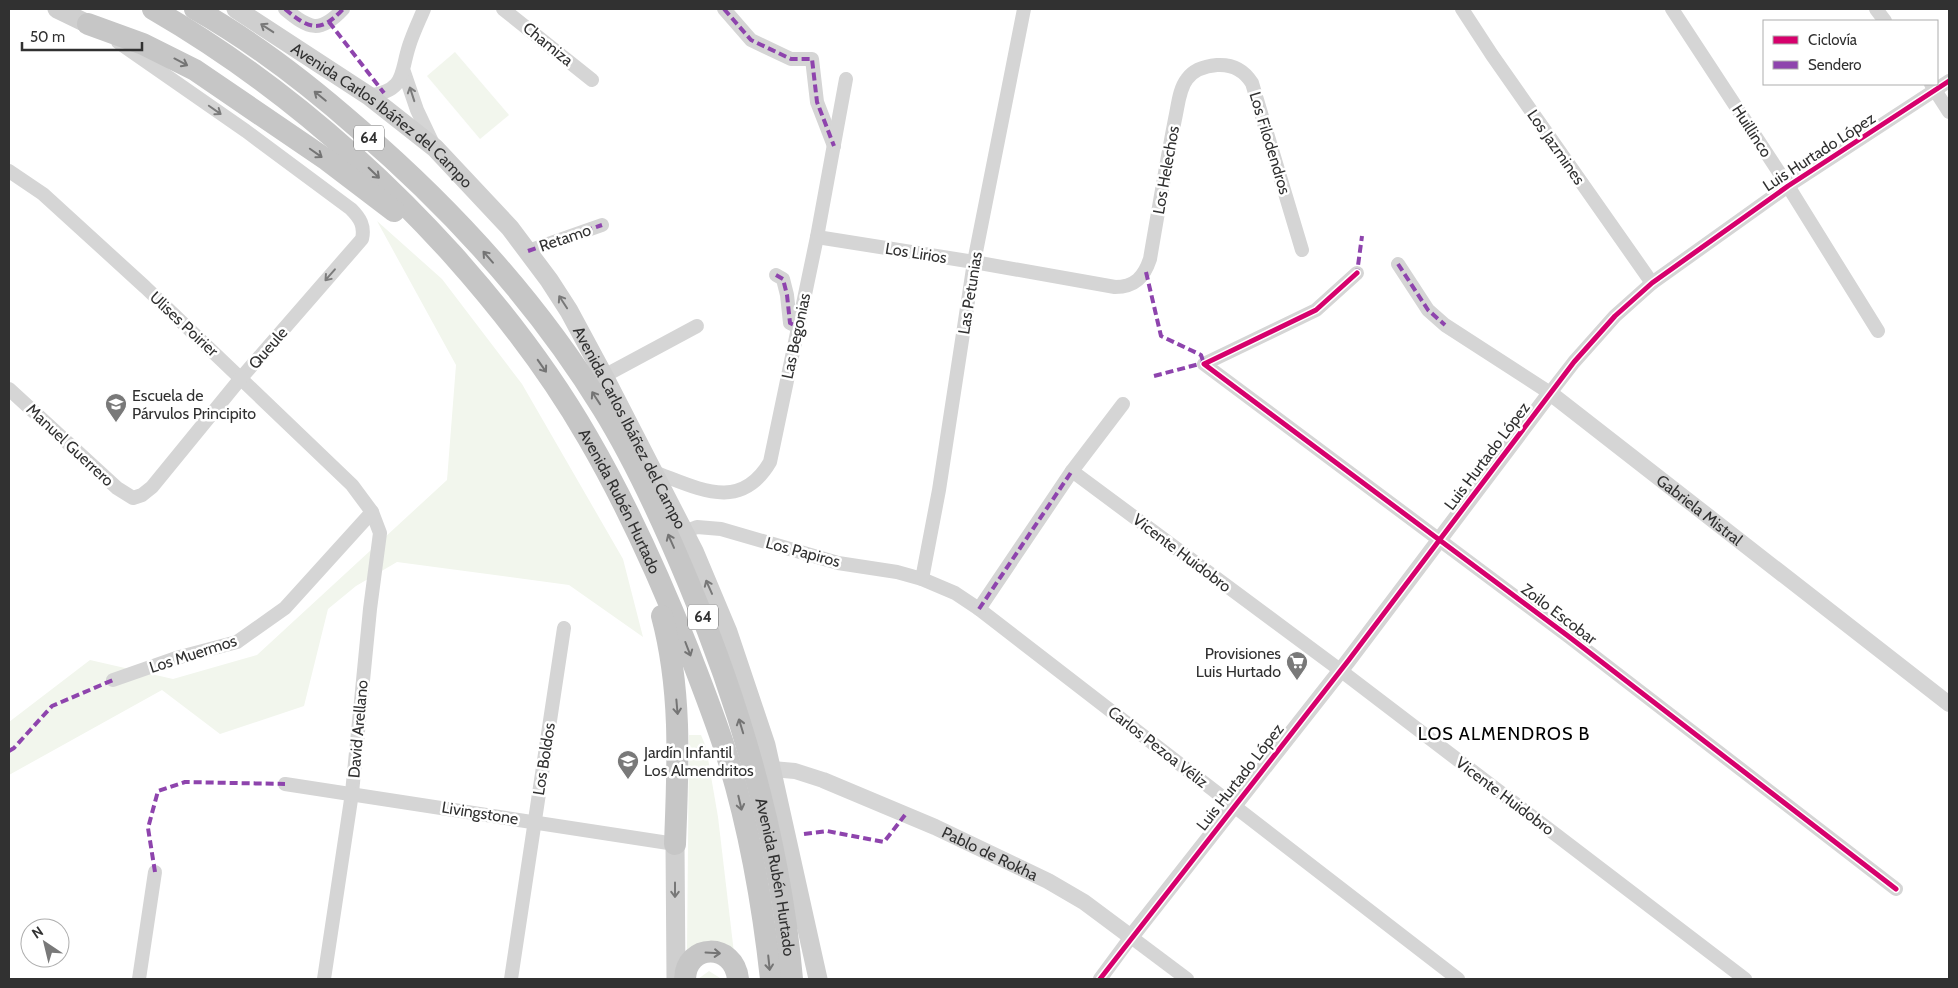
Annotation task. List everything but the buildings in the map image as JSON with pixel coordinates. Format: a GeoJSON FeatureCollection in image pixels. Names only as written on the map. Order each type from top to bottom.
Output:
{"type":"FeatureCollection","features":[{"type":"Feature","properties":{"kind":"highway","name":"64"},"geometry":{"type":"LineString","coordinates":[[153,9],[234,59],[321,126],[394,193],[472,276]]}},
{"type":"Feature","properties":{"kind":"highway","name":"Avenida Carlos Ibáñez del Campo"},"geometry":{"type":"LineString","coordinates":[[196,9],[242,38],[297,78],[375,142],[449,214],[519,294]]}},
{"type":"Feature","properties":{"kind":"highway"},"geometry":{"type":"LineString","coordinates":[[88,24],[122,35],[163,53],[218,84],[364,187],[472,276]]}},
{"type":"Feature","properties":{"kind":"highway","name":"Avenida Rubén Hurtado"},"geometry":{"type":"LineString","coordinates":[[472,276],[513,327],[574,415],[634,524],[675,616],[710,706],[729,764],[756,876],[771,979]]}},
{"type":"Feature","properties":{"kind":"highway","name":"Avenida Rubén Hurtado"},"geometry":{"type":"LineString","coordinates":[[519,294],[569,358],[617,432],[662,522],[698,604],[732,695],[756,775],[778,876],[792,979]]}},
{"type":"Feature","properties":{"kind":"highway"},"geometry":{"type":"LineString","coordinates":[[634,524],[658,604],[672,660],[678,717],[679,758],[675,844]]}},
{"type":"Feature","properties":{"kind":"highway"},"geometry":{"type":"LineString","coordinates":[[685,979],[686,970],[693,959],[699,955],[712,952],[719,952],[731,960],[735,965],[738,979]]}},
{"type":"Feature","properties":{"kind":"main road"},"geometry":{"type":"LineString","coordinates":[[57,9],[88,24]]}},
{"type":"Feature","properties":{"kind":"main road","name":"Avenida Carlos Ibáñez del Campo"},"geometry":{"type":"LineString","coordinates":[[236,9],[369,96],[435,148],[491,207],[528,251],[569,311],[684,532],[728,632],[766,745],[818,979]]}},
{"type":"Feature","properties":{"kind":"main road"},"geometry":{"type":"LineString","coordinates":[[675,844],[676,979]]}},
{"type":"Feature","properties":{"kind":"street"},"geometry":{"type":"LineString","coordinates":[[285,9],[307,25],[319,27],[329,22],[343,9]]}},
{"type":"Feature","properties":{"kind":"street"},"geometry":{"type":"LineString","coordinates":[[369,96],[384,93],[398,82],[404,72],[409,47],[424,9]]}},
{"type":"Feature","properties":{"kind":"street","name":"Chamiza"},"geometry":{"type":"LineString","coordinates":[[503,9],[592,80]]}},
{"type":"Feature","properties":{"kind":"street"},"geometry":{"type":"LineString","coordinates":[[724,9],[751,40],[792,59],[812,59],[817,102],[834,146]]}},
{"type":"Feature","properties":{"kind":"street","name":"Las Petunias"},"geometry":{"type":"LineString","coordinates":[[922,579],[939,490],[974,262],[1024,9]]}},
{"type":"Feature","properties":{"kind":"street","name":"Los Jazmines"},"geometry":{"type":"LineString","coordinates":[[1462,9],[1652,284]]}},
{"type":"Feature","properties":{"kind":"street","name":"Huillinco"},"geometry":{"type":"LineString","coordinates":[[1672,9],[1788,186],[1878,331]]}},
{"type":"Feature","properties":{"kind":"street"},"geometry":{"type":"LineString","coordinates":[[1876,9],[1884,20]]}},
{"type":"Feature","properties":{"kind":"street","name":"Queule"},"geometry":{"type":"LineString","coordinates":[[88,24],[122,44],[351,208],[364,230],[362,239],[242,378],[152,487],[142,495],[132,498]]}},
{"type":"Feature","properties":{"kind":"street","name":"Los Filodendros"},"geometry":{"type":"LineString","coordinates":[[1210,66],[1223,65],[1242,70],[1252,83],[1302,250]]}},
{"type":"Feature","properties":{"kind":"street","name":"Los Helechos"},"geometry":{"type":"LineString","coordinates":[[1134,283],[1146,272],[1150,259],[1170,142],[1182,87],[1187,78],[1195,72],[1210,66]]}},
{"type":"Feature","properties":{"kind":"street"},"geometry":{"type":"LineString","coordinates":[[404,72],[417,110],[435,148]]}},
{"type":"Feature","properties":{"kind":"street","name":"Las Begonias"},"geometry":{"type":"LineString","coordinates":[[654,472],[694,487],[724,494],[738,492],[752,484],[770,462],[817,237],[846,79]]}},
{"type":"Feature","properties":{"kind":"street","name":"Luis Hurtado López"},"geometry":{"type":"LineString","coordinates":[[1131,937],[1340,670],[1574,362],[1615,316],[1652,284],[1788,186],[1933,87],[1949,81]]}},
{"type":"Feature","properties":{"kind":"street"},"geometry":{"type":"LineString","coordinates":[[1933,87],[1949,112]]}},
{"type":"Feature","properties":{"kind":"street","name":"Ulises Poirier"},"geometry":{"type":"LineString","coordinates":[[9,171],[43,194],[242,378],[352,485]]}},
{"type":"Feature","properties":{"kind":"street","name":"Retamo"},"geometry":{"type":"LineString","coordinates":[[528,251],[602,225]]}},
{"type":"Feature","properties":{"kind":"street","name":"Los Lirios"},"geometry":{"type":"LineString","coordinates":[[817,237],[1115,287],[1124,287],[1134,283]]}},
{"type":"Feature","properties":{"kind":"street","name":"Gabriela Mistral"},"geometry":{"type":"LineString","coordinates":[[1398,264],[1428,310],[1445,326],[1550,393],[1949,704]]}},
{"type":"Feature","properties":{"kind":"street","name":"Zoilo Escobar"},"geometry":{"type":"LineString","coordinates":[[1357,273],[1316,310],[1204,364],[1568,636],[1896,889]]}},
{"type":"Feature","properties":{"kind":"street"},"geometry":{"type":"LineString","coordinates":[[776,275],[783,279],[790,323],[798,327]]}},
{"type":"Feature","properties":{"kind":"street"},"geometry":{"type":"LineString","coordinates":[[604,376],[697,326]]}},
{"type":"Feature","properties":{"kind":"street","name":"Manuel Guerrero"},"geometry":{"type":"LineString","coordinates":[[9,389],[117,488],[132,498]]}},
{"type":"Feature","properties":{"kind":"street"},"geometry":{"type":"LineString","coordinates":[[979,609],[1072,471],[1124,404]]}},
{"type":"Feature","properties":{"kind":"street","name":"Vicente Huidobro"},"geometry":{"type":"LineString","coordinates":[[1072,471],[1340,670],[1745,979]]}},
{"type":"Feature","properties":{"kind":"street","name":"David Arellano"},"geometry":{"type":"LineString","coordinates":[[324,979],[352,794],[370,609],[380,533],[372,512],[352,485]]}},
{"type":"Feature","properties":{"kind":"street","name":"Los Muermos"},"geometry":{"type":"LineString","coordinates":[[114,680],[176,658],[237,642],[285,608],[372,512]]}},
{"type":"Feature","properties":{"kind":"street","name":"Los Papiros"},"geometry":{"type":"LineString","coordinates":[[684,532],[697,527],[721,528],[838,563],[896,572],[922,579]]}},
{"type":"Feature","properties":{"kind":"street","name":"Carlos Pezoa Véliz"},"geometry":{"type":"LineString","coordinates":[[922,579],[955,593],[979,609],[1458,979]]}},
{"type":"Feature","properties":{"kind":"street","name":"Los Boldos"},"geometry":{"type":"LineString","coordinates":[[511,979],[564,628]]}},
{"type":"Feature","properties":{"kind":"street","name":"Pablo de Rokha"},"geometry":{"type":"LineString","coordinates":[[772,769],[795,771],[823,780],[936,827],[1048,880],[1084,902],[1187,979]]}},
{"type":"Feature","properties":{"kind":"street","name":"Livingstone"},"geometry":{"type":"LineString","coordinates":[[285,784],[675,844]]}},
{"type":"Feature","properties":{"kind":"street"},"geometry":{"type":"LineString","coordinates":[[139,979],[155,872]]}},
{"type":"Feature","properties":{"kind":"street"},"geometry":{"type":"LineString","coordinates":[[1100,979],[1131,937]]}},
{"type":"Feature","properties":{"kind":"shaded area"},"geometry":{"type":"Polygon","coordinates":[[[455,52],[509,115],[480,139],[427,76],[455,52]]]}},
{"type":"Feature","properties":{"kind":"shaded area"},"geometry":{"type":"Polygon","coordinates":[[[377,221],[442,279],[522,384],[623,559],[643,637],[569,585],[397,562],[356,586],[328,609],[304,706],[220,734],[162,690],[9,775],[9,722],[90,660],[173,679],[257,655],[447,480],[456,365],[377,221]]]}},
{"type":"Feature","properties":{"kind":"shaded area"},"geometry":{"type":"Polygon","coordinates":[[[689,735],[701,735],[706,747],[718,817],[734,953],[687,951],[689,735]]]}},
{"type":"Feature","properties":{"kind":"shaded area"},"geometry":{"type":"Polygon","coordinates":[[[709,971],[720,978],[721,979],[698,979],[709,971]]]}},
{"type":"Feature","properties":{"kind":"marked path"},"geometry":{"type":"LineString","coordinates":[[285,9],[301,21],[314,26],[328,22],[343,9]]}},
{"type":"Feature","properties":{"kind":"marked path"},"geometry":{"type":"LineString","coordinates":[[724,9],[751,40],[791,59],[812,59],[817,102],[834,146]]}},
{"type":"Feature","properties":{"kind":"marked path"},"geometry":{"type":"LineString","coordinates":[[329,22],[384,93]]}},
{"type":"Feature","properties":{"kind":"marked path"},"geometry":{"type":"LineString","coordinates":[[528,251],[602,225]]}},
{"type":"Feature","properties":{"kind":"marked path"},"geometry":{"type":"LineString","coordinates":[[1354,275],[1357,273],[1362,236]]}},
{"type":"Feature","properties":{"kind":"marked path"},"geometry":{"type":"LineString","coordinates":[[1398,264],[1428,310],[1445,325]]}},
{"type":"Feature","properties":{"kind":"marked path"},"geometry":{"type":"LineString","coordinates":[[1146,272],[1161,336],[1201,355],[1204,364]]}},
{"type":"Feature","properties":{"kind":"marked path"},"geometry":{"type":"LineString","coordinates":[[776,275],[783,279],[790,323],[798,327]]}},
{"type":"Feature","properties":{"kind":"marked path"},"geometry":{"type":"LineString","coordinates":[[1154,376],[1207,362]]}},
{"type":"Feature","properties":{"kind":"marked path"},"geometry":{"type":"LineString","coordinates":[[979,609],[1072,471]]}},
{"type":"Feature","properties":{"kind":"marked path"},"geometry":{"type":"LineString","coordinates":[[9,751],[14,748],[52,706],[113,680]]}},
{"type":"Feature","properties":{"kind":"marked path"},"geometry":{"type":"LineString","coordinates":[[155,872],[148,828],[158,791],[185,782],[285,784]]}},
{"type":"Feature","properties":{"kind":"marked path"},"geometry":{"type":"LineString","coordinates":[[804,834],[827,831],[884,842],[905,815]]}},
{"type":"Feature","properties":{"kind":"cycle path"},"geometry":{"type":"LineString","coordinates":[[1100,979],[1348,661],[1574,362],[1615,316],[1652,283],[1788,186],[1949,81]]}},
{"type":"Feature","properties":{"kind":"cycle path"},"geometry":{"type":"LineString","coordinates":[[1357,273],[1316,310],[1204,364],[1568,636],[1896,889]]}},
{"type":"Feature","properties":{"kind":"place","name":"Escuela de Párvulos Principito"},"geometry":{"type":"Point","coordinates":[116,423]}},
{"type":"Feature","properties":{"kind":"place","name":"Provisiones Luis Hurtado"},"geometry":{"type":"Point","coordinates":[1297,681]}},
{"type":"Feature","properties":{"kind":"place","name":"Jardín Infantil Los Almendritos"},"geometry":{"type":"Point","coordinates":[628,780]}},
{"type":"Feature","properties":{"kind":"district","name":"LOS ALMENDROS B"},"geometry":{"type":"Point","coordinates":[1504,734]}}]}
